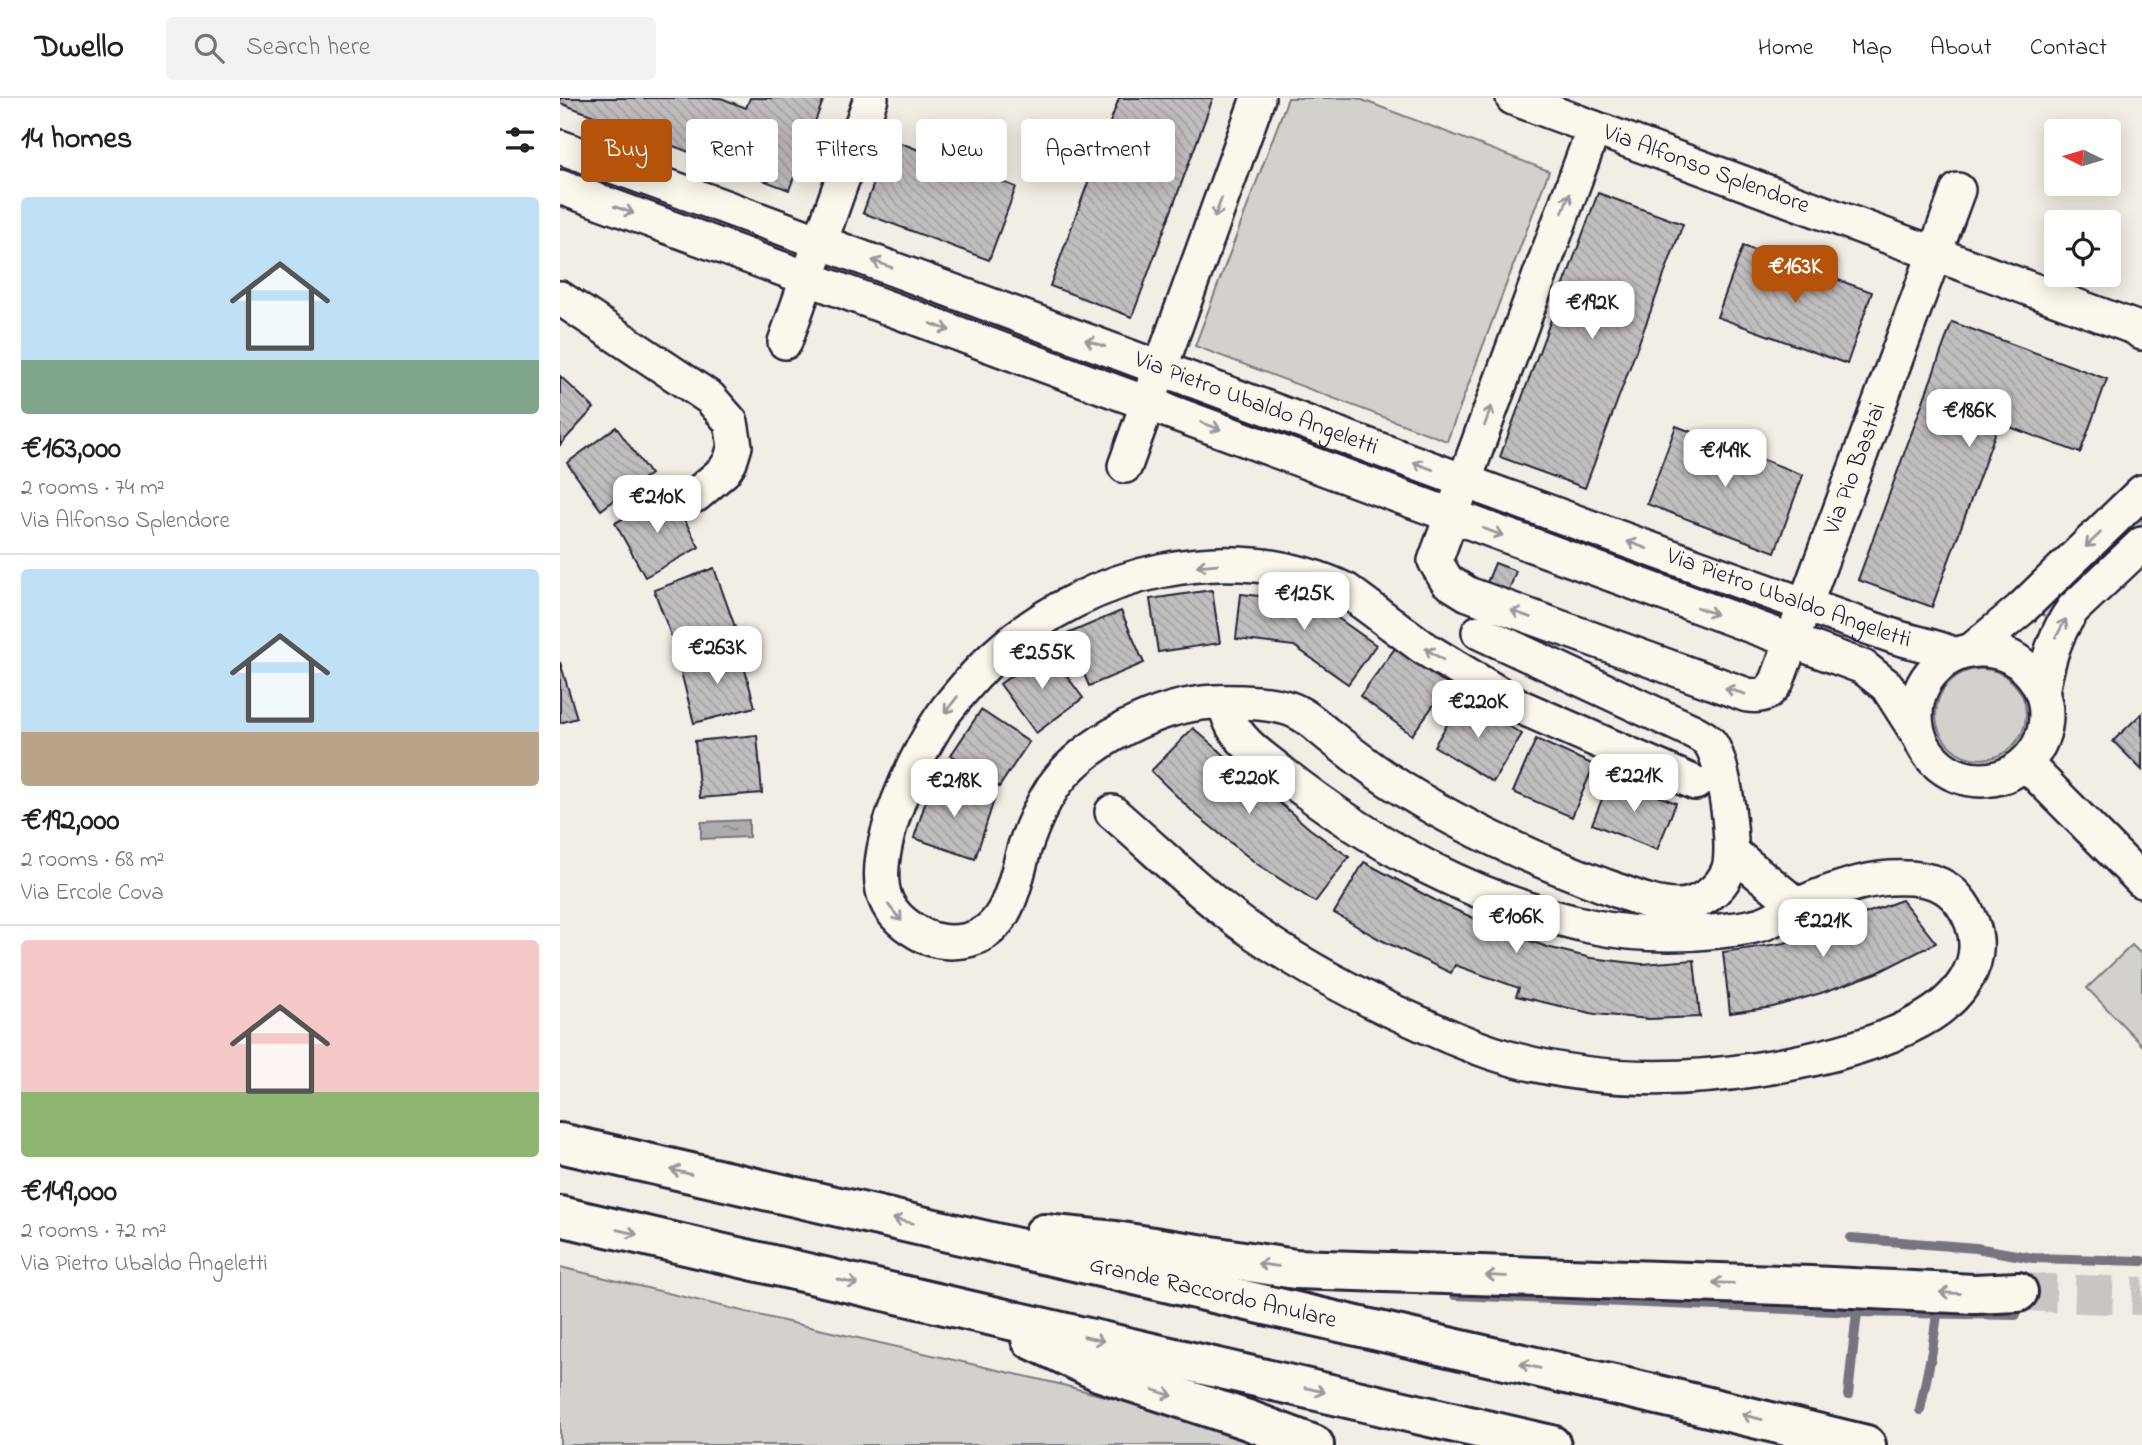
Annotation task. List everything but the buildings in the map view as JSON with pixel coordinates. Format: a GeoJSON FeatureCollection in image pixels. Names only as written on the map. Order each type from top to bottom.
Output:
{"type":"FeatureCollection","features":[{"type":"Feature","properties":{"kind":"highway","name":"Grande Raccordo Anulare"},"geometry":{"type":"LineString","coordinates":[[560,1143],[1866,1445]]}},
{"type":"Feature","properties":{"kind":"highway"},"geometry":{"type":"LineString","coordinates":[[560,1216],[1551,1445]]}},
{"type":"Feature","properties":{"kind":"highway"},"geometry":{"type":"LineString","coordinates":[[960,1234],[1071,1235],[1249,1263],[1308,1269],[1974,1294],[2018,1292]]}},
{"type":"Feature","properties":{"kind":"highway"},"geometry":{"type":"LineString","coordinates":[[990,1315],[1042,1346],[1101,1372],[1248,1420],[1314,1445]]}},
{"type":"Feature","properties":{"kind":"street"},"geometry":{"type":"LineString","coordinates":[[785,342],[871,98]]}},
{"type":"Feature","properties":{"kind":"street"},"geometry":{"type":"LineString","coordinates":[[1125,466],[1258,98]]}},
{"type":"Feature","properties":{"kind":"street","name":"Via Alfonso Splendore"},"geometry":{"type":"LineString","coordinates":[[1513,98],[2140,330]]}},
{"type":"Feature","properties":{"kind":"street"},"geometry":{"type":"LineString","coordinates":[[1450,516],[1594,128]]}},
{"type":"Feature","properties":{"kind":"street","name":"Via Pietro Ubaldo Angeletti"},"geometry":{"type":"LineString","coordinates":[[560,147],[820,240],[1804,605],[1915,644],[1936,645],[1963,652]]}},
{"type":"Feature","properties":{"kind":"street","name":"Via Pietro Ubaldo Angeletti"},"geometry":{"type":"LineString","coordinates":[[560,187],[1791,640],[1873,673],[1896,698],[1919,736]]}},
{"type":"Feature","properties":{"kind":"street","name":"Via Pio Bastai"},"geometry":{"type":"LineString","coordinates":[[1450,516],[1435,561],[1441,574],[1456,588],[1736,692],[1764,696],[1777,681],[1958,190]]}},
{"type":"Feature","properties":{"kind":"street"},"geometry":{"type":"LineString","coordinates":[[560,298],[710,398],[731,422],[735,446],[730,462],[724,471],[696,495]]}},
{"type":"Feature","properties":{"kind":"street"},"geometry":{"type":"LineString","coordinates":[[1963,652],[1994,650],[2014,659],[2031,673],[2042,692],[2046,711],[2044,730],[2037,748],[2025,763],[2010,774],[1992,780],[1956,776],[1940,766],[1927,753],[1919,736],[1915,717],[1917,698],[1925,680],[1938,665],[1963,652],[2021,609],[2142,492]]}},
{"type":"Feature","properties":{"kind":"street"},"geometry":{"type":"LineString","coordinates":[[2042,692],[2052,647],[2073,609],[2142,544]]}},
{"type":"Feature","properties":{"kind":"street"},"geometry":{"type":"LineString","coordinates":[[1479,632],[1686,728],[1710,744],[1718,760],[1733,853],[1718,887],[1700,901],[1681,906],[1644,899],[1522,853],[1422,801],[1362,762],[1296,711],[1223,702],[1194,703],[1167,710],[1129,726],[1067,769],[1050,790],[1034,822],[1006,908],[984,935],[951,942],[933,940],[912,930],[897,917],[886,901],[881,882],[882,855],[891,822],[927,740],[946,712],[999,652],[1037,623],[1113,583],[1145,574],[1224,564],[1297,572],[1327,581],[1346,590],[1465,674],[1521,707],[1695,783]]}},
{"type":"Feature","properties":{"kind":"street"},"geometry":{"type":"LineString","coordinates":[[1557,724],[1576,675]]}},
{"type":"Feature","properties":{"kind":"street"},"geometry":{"type":"LineString","coordinates":[[1112,812],[1226,912],[1337,984],[1484,1050],[1556,1069],[1625,1078],[1694,1076],[1736,1073],[1815,1058],[1913,1026],[1946,1005],[1962,989],[1971,970],[1976,951],[1975,930],[1959,897],[1935,882],[1921,878],[1885,878],[1858,883],[1797,905],[1770,921],[1754,926],[1692,934],[1659,934],[1591,926],[1500,899],[1462,883],[1376,839],[1315,800],[1253,750],[1234,728],[1223,702]]}},
{"type":"Feature","properties":{"kind":"street"},"geometry":{"type":"LineString","coordinates":[[2025,763],[2142,881]]}},
{"type":"Feature","properties":{"kind":"street"},"geometry":{"type":"LineString","coordinates":[[1733,853],[1797,905]]}},
{"type":"Feature","properties":{"kind":"shaded area"},"geometry":{"type":"Polygon","coordinates":[[[1288,98],[1357,98],[1549,171],[1447,441],[1195,346],[1288,98]]]}},
{"type":"Feature","properties":{"kind":"shaded area"},"geometry":{"type":"Polygon","coordinates":[[[2142,506],[2142,530],[2054,620],[2034,611],[2142,506]]]}},
{"type":"Feature","properties":{"kind":"shaded area"},"geometry":{"type":"Polygon","coordinates":[[[1981,669],[1998,672],[2013,682],[2023,697],[2026,714],[2023,731],[2013,746],[1998,756],[1981,759],[1964,756],[1949,746],[1939,731],[1936,714],[1939,697],[1949,682],[1964,672],[1981,669]]]}},
{"type":"Feature","properties":{"kind":"shaded area"},"geometry":{"type":"Polygon","coordinates":[[[2132,945],[2142,955],[2142,1045],[2087,988],[2132,945]]]}},
{"type":"Feature","properties":{"kind":"shaded area"},"geometry":{"type":"Polygon","coordinates":[[[560,1267],[1059,1384],[1174,1415],[1262,1445],[560,1445],[560,1267]]]}},
{"type":"Feature","properties":{"kind":"water"},"geometry":{"type":"Polygon","coordinates":[[[749,820],[749,837],[701,839],[701,822],[749,820]]]}},
{"type":"Feature","properties":{"kind":"waterway"},"geometry":{"type":"LineString","coordinates":[[1851,1238],[1976,1248],[2033,1258],[2142,1261]]}},
{"type":"Feature","properties":{"kind":"waterway"},"geometry":{"type":"LineString","coordinates":[[1455,1295],[1857,1312],[2016,1315]]}},
{"type":"Feature","properties":{"kind":"waterway"},"geometry":{"type":"LineString","coordinates":[[1848,1395],[1857,1312]]}},
{"type":"Feature","properties":{"kind":"waterway"},"geometry":{"type":"LineString","coordinates":[[1920,1410],[1937,1314]]}},
{"type":"Feature","properties":{"kind":"tunnel"},"geometry":{"type":"LineString","coordinates":[[2018,1292],[2142,1296]]}}]}
